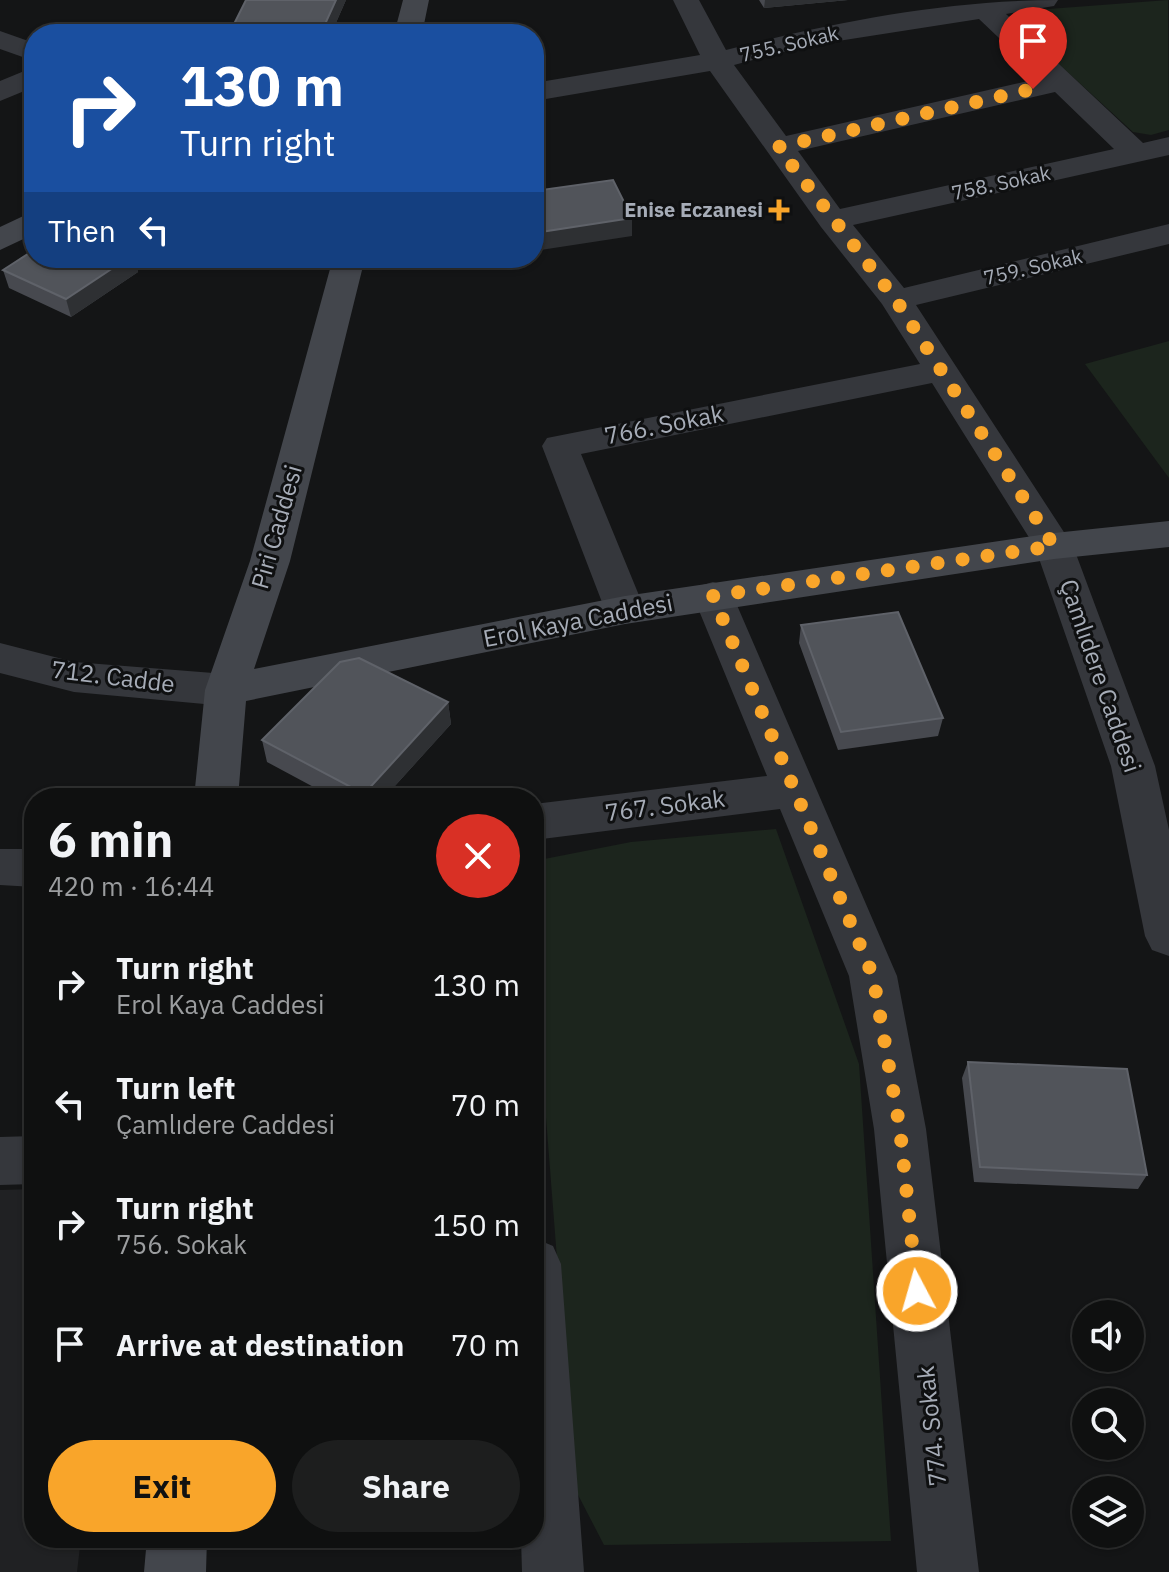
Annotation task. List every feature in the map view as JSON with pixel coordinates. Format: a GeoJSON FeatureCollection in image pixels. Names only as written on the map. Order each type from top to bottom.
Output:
{"type":"FeatureCollection","features":[{"type":"Feature","properties":{"kind":"street"},"geometry":{"type":"LineString","coordinates":[[410,24],[416,0]]}},
{"type":"Feature","properties":{"kind":"street","name":"Çamlıdere Caddesi"},"geometry":{"type":"LineString","coordinates":[[686,0],[717,61],[832,220],[896,300],[1054,546],[1133,766],[1169,936]]}},
{"type":"Feature","properties":{"kind":"street","name":"755. Sokak"},"geometry":{"type":"LineString","coordinates":[[544,90],[717,61],[805,38],[1045,0]]}},
{"type":"Feature","properties":{"kind":"street"},"geometry":{"type":"LineString","coordinates":[[985,9],[1136,153]]}},
{"type":"Feature","properties":{"kind":"street"},"geometry":{"type":"LineString","coordinates":[[0,39],[24,49]]}},
{"type":"Feature","properties":{"kind":"street"},"geometry":{"type":"LineString","coordinates":[[0,92],[24,81]]}},
{"type":"Feature","properties":{"kind":"street"},"geometry":{"type":"LineString","coordinates":[[778,147],[1061,82]]}},
{"type":"Feature","properties":{"kind":"street","name":"758. Sokak"},"geometry":{"type":"LineString","coordinates":[[832,220],[1169,146]]}},
{"type":"Feature","properties":{"kind":"street"},"geometry":{"type":"LineString","coordinates":[[0,240],[24,227]]}},
{"type":"Feature","properties":{"kind":"street","name":"759. Sokak"},"geometry":{"type":"LineString","coordinates":[[896,300],[1169,234]]}},
{"type":"Feature","properties":{"kind":"street","name":"Piri Caddesi"},"geometry":{"type":"LineString","coordinates":[[217,788],[226,690],[270,561],[346,268]]}},
{"type":"Feature","properties":{"kind":"street","name":"766. Sokak"},"geometry":{"type":"LineString","coordinates":[[625,610],[560,446],[940,371]]}},
{"type":"Feature","properties":{"kind":"street","name":"Erol Kaya Caddesi"},"geometry":{"type":"LineString","coordinates":[[226,690],[625,610],[1054,546],[1169,534]]}},
{"type":"Feature","properties":{"kind":"street","name":"774. Sokak"},"geometry":{"type":"LineString","coordinates":[[713,596],[873,976],[900,1129],[948,1572]]}},
{"type":"Feature","properties":{"kind":"street","name":"712. Cadde"},"geometry":{"type":"LineString","coordinates":[[0,658],[74,677],[226,690]]}},
{"type":"Feature","properties":{"kind":"street","name":"767. Sokak"},"geometry":{"type":"LineString","coordinates":[[544,821],[795,790]]}},
{"type":"Feature","properties":{"kind":"street"},"geometry":{"type":"LineString","coordinates":[[0,867],[24,868]]}},
{"type":"Feature","properties":{"kind":"street"},"geometry":{"type":"LineString","coordinates":[[0,1161],[24,1160]]}},
{"type":"Feature","properties":{"kind":"street"},"geometry":{"type":"LineString","coordinates":[[544,1426],[553,1572]]}},
{"type":"Feature","properties":{"kind":"street"},"geometry":{"type":"LineString","coordinates":[[175,1572],[176,1548]]}},
{"type":"Feature","properties":{"kind":"shaded area"},"geometry":{"type":"Polygon","coordinates":[[[1168,0],[1169,130],[1151,135],[1133,132],[1012,21],[1022,11],[1168,0]]]}},
{"type":"Feature","properties":{"kind":"shaded area"},"geometry":{"type":"Polygon","coordinates":[[[1169,341],[1169,478],[1085,364],[1169,341]]]}},
{"type":"Feature","properties":{"kind":"shaded area"},"geometry":{"type":"Polygon","coordinates":[[[776,829],[859,1064],[891,1541],[604,1545],[575,1489],[544,1092],[544,859],[631,842],[776,829]]]}},
{"type":"Feature","properties":{"kind":"shaded area"},"geometry":{"type":"Polygon","coordinates":[[[24,1189],[24,1548],[80,1548],[77,1572],[0,1572],[0,1190],[24,1189]]]}},
{"type":"Feature","properties":{"kind":"building"},"geometry":{"type":"Polygon","coordinates":[[[246,0],[336,0],[325,24],[234,24],[246,0]]]}},
{"type":"Feature","properties":{"kind":"building"},"geometry":{"type":"Polygon","coordinates":[[[613,180],[632,218],[544,231],[544,190],[613,180]]]}},
{"type":"Feature","properties":{"kind":"building"},"geometry":{"type":"Polygon","coordinates":[[[24,256],[24,268],[113,268],[66,299],[3,270],[24,256]]]}},
{"type":"Feature","properties":{"kind":"building"},"geometry":{"type":"Polygon","coordinates":[[[898,612],[943,718],[841,732],[801,625],[898,612]]]}},
{"type":"Feature","properties":{"kind":"building"},"geometry":{"type":"Polygon","coordinates":[[[359,658],[448,702],[369,788],[353,788],[262,740],[340,662],[359,658]]]}},
{"type":"Feature","properties":{"kind":"building"},"geometry":{"type":"Polygon","coordinates":[[[968,1062],[1127,1069],[1147,1175],[980,1167],[968,1062]]]}},
{"type":"Feature","properties":{"kind":"place","name":"Enise Eczanesi"},"geometry":{"type":"Point","coordinates":[779,210]}},
{"type":"Feature","properties":{"kind":"route"},"geometry":{"type":"LineString","coordinates":[[917,1291],[900,1129],[873,976],[713,596],[1054,546],[896,300],[778,147],[1033,89]]}}]}
